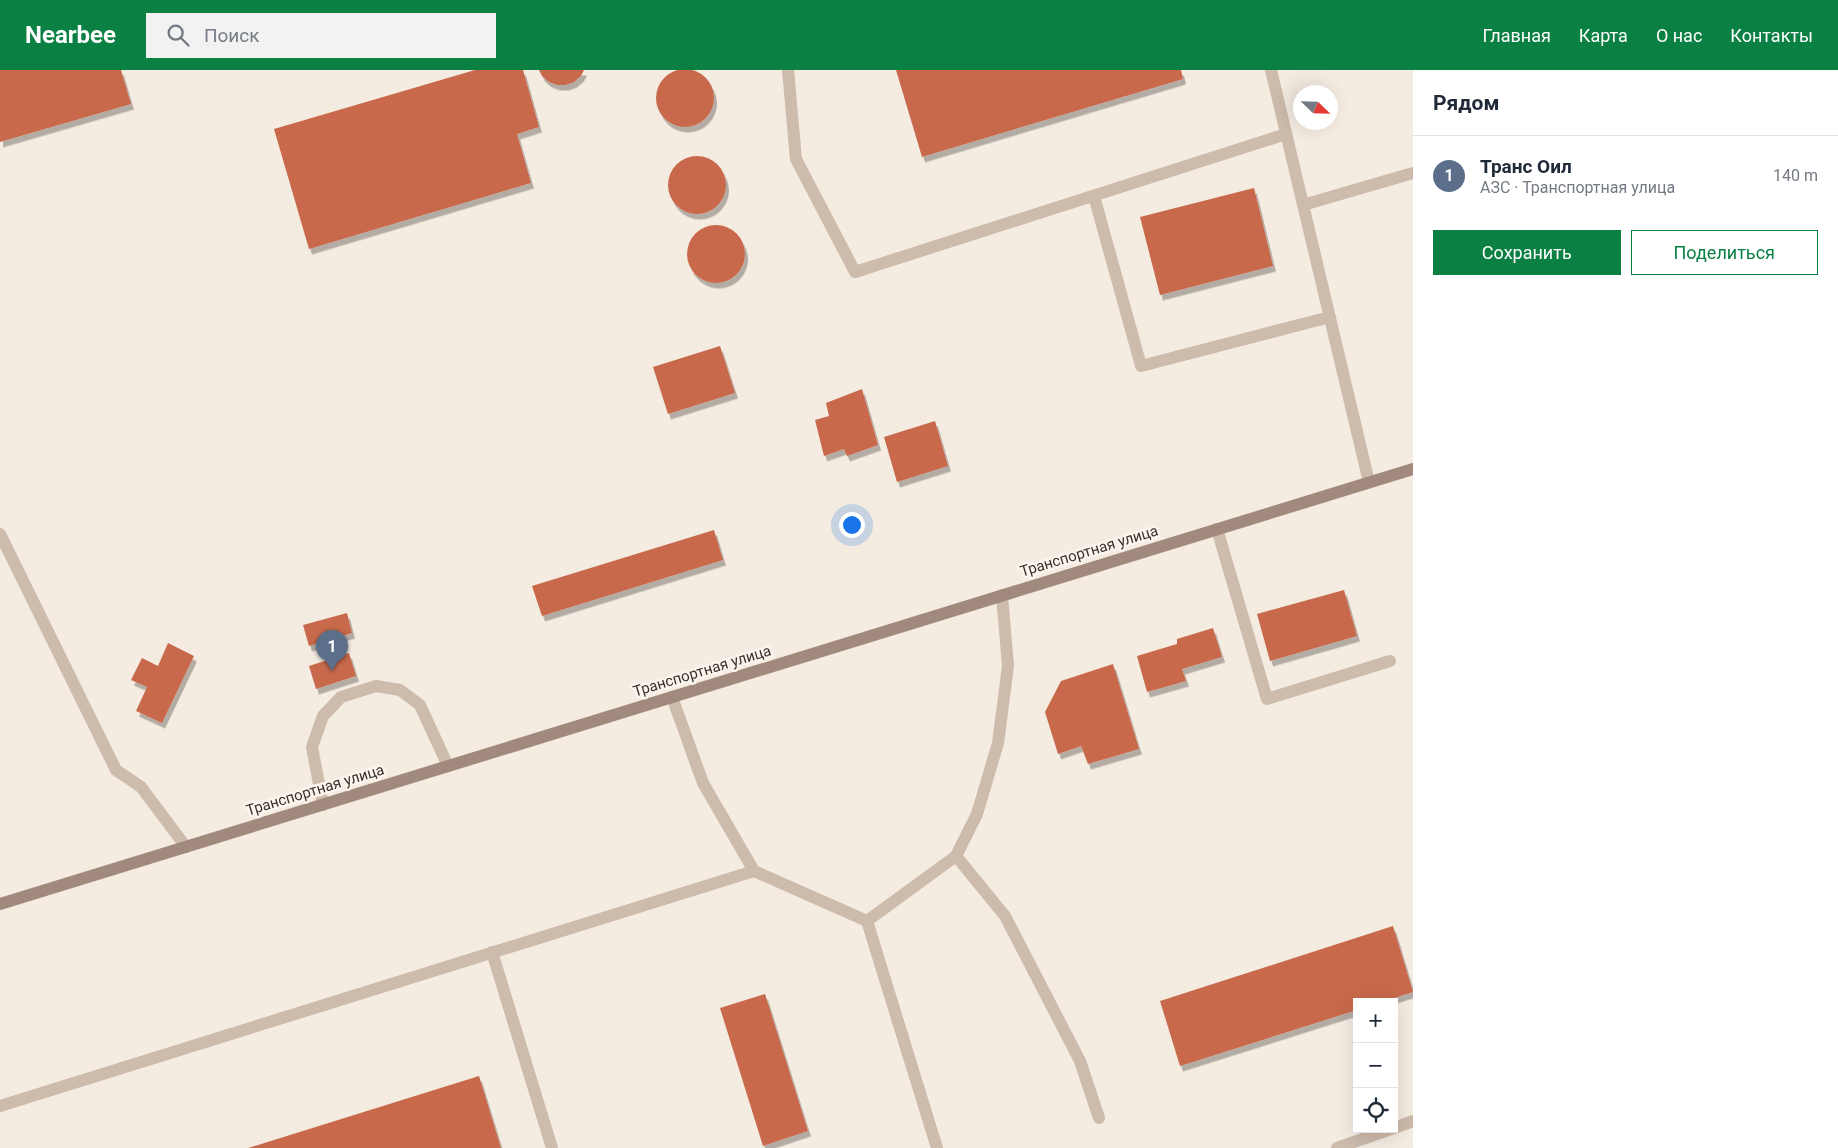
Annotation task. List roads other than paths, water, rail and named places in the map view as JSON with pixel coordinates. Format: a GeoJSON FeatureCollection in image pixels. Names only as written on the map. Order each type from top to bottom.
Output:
{"type":"FeatureCollection","features":[{"type":"Feature","properties":{"kind":"main road","name":"Транспортная улица"},"geometry":{"type":"LineString","coordinates":[[0,904],[1413,469]]}},
{"type":"Feature","properties":{"kind":"street"},"geometry":{"type":"LineString","coordinates":[[788,70],[796,159],[855,272],[1286,134]]}},
{"type":"Feature","properties":{"kind":"street"},"geometry":{"type":"LineString","coordinates":[[1271,70],[1369,482]]}},
{"type":"Feature","properties":{"kind":"street"},"geometry":{"type":"LineString","coordinates":[[1303,205],[1413,173]]}},
{"type":"Feature","properties":{"kind":"street"},"geometry":{"type":"LineString","coordinates":[[1094,196],[1141,366],[1330,316]]}},
{"type":"Feature","properties":{"kind":"street"},"geometry":{"type":"LineString","coordinates":[[1217,529],[1267,699],[1390,661]]}},
{"type":"Feature","properties":{"kind":"street"},"geometry":{"type":"LineString","coordinates":[[0,534],[116,770],[140,787],[186,847]]}},
{"type":"Feature","properties":{"kind":"street"},"geometry":{"type":"LineString","coordinates":[[867,922],[956,856],[977,814],[998,743],[1008,666],[1002,595]]}},
{"type":"Feature","properties":{"kind":"street"},"geometry":{"type":"LineString","coordinates":[[323,805],[312,747],[323,716],[341,696],[376,686],[400,690],[420,705],[448,766]]}},
{"type":"Feature","properties":{"kind":"street"},"geometry":{"type":"LineString","coordinates":[[672,697],[703,783],[754,871],[867,922],[937,1148]]}},
{"type":"Feature","properties":{"kind":"street"},"geometry":{"type":"LineString","coordinates":[[956,856],[1006,916],[1080,1061],[1099,1118]]}},
{"type":"Feature","properties":{"kind":"street"},"geometry":{"type":"LineString","coordinates":[[0,1106],[754,871]]}},
{"type":"Feature","properties":{"kind":"street"},"geometry":{"type":"LineString","coordinates":[[492,952],[552,1148]]}},
{"type":"Feature","properties":{"kind":"street"},"geometry":{"type":"LineString","coordinates":[[1398,1127],[1413,1121]]}},
{"type":"Feature","properties":{"kind":"street"},"geometry":{"type":"LineString","coordinates":[[1337,1148],[1380,1133]]}},
{"type":"Feature","properties":{"kind":"place","name":"Транс Оил"},"geometry":{"type":"Point","coordinates":[332,671]}}]}
